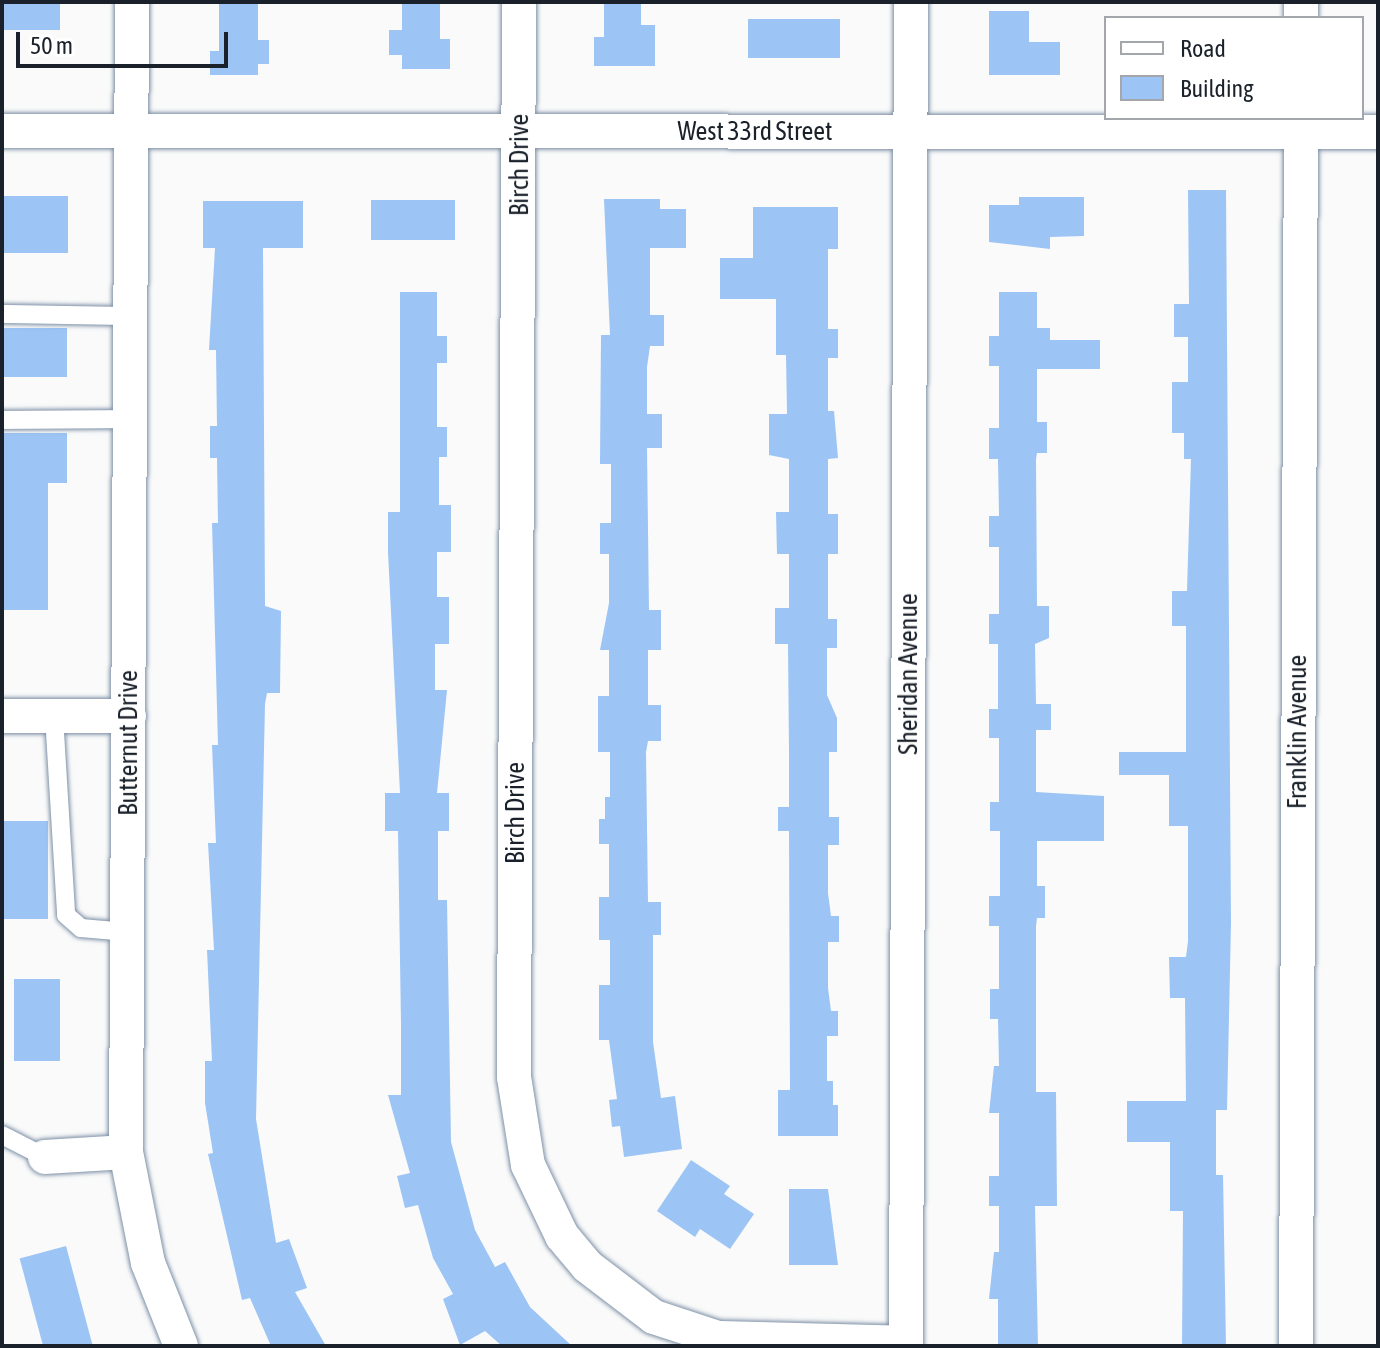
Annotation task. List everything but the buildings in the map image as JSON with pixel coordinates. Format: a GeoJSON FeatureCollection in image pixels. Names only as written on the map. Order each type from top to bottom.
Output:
{"type":"FeatureCollection","features":[{"type":"Feature","properties":{"kind":"street","name":"Butternut Drive"},"geometry":{"type":"LineString","coordinates":[[132,2],[126,1152],[148,1263],[181,1346]]}},
{"type":"Feature","properties":{"kind":"street","name":"Birch Drive"},"geometry":{"type":"LineString","coordinates":[[519,2],[514,1077],[528,1165],[570,1246],[654,1317],[718,1338],[906,1345]]}},
{"type":"Feature","properties":{"kind":"street","name":"Sheridan Avenue"},"geometry":{"type":"LineString","coordinates":[[906,1345],[911,2]]}},
{"type":"Feature","properties":{"kind":"street","name":"West 33rd Street"},"geometry":{"type":"LineString","coordinates":[[132,131],[912,132],[1301,125],[1378,132]]}},
{"type":"Feature","properties":{"kind":"street","name":"Franklin Avenue"},"geometry":{"type":"LineString","coordinates":[[1296,1346],[1301,125]]}},
{"type":"Feature","properties":{"kind":"street"},"geometry":{"type":"LineString","coordinates":[[2,131],[132,131]]}},
{"type":"Feature","properties":{"kind":"street"},"geometry":{"type":"LineString","coordinates":[[2,716],[129,716]]}},
{"type":"Feature","properties":{"kind":"street"},"geometry":{"type":"LineString","coordinates":[[45,1157],[126,1152]]}},
{"type":"Feature","properties":{"kind":"lane"},"geometry":{"type":"LineString","coordinates":[[2,314],[131,316]]}},
{"type":"Feature","properties":{"kind":"lane"},"geometry":{"type":"LineString","coordinates":[[2,420],[130,419]]}},
{"type":"Feature","properties":{"kind":"lane"},"geometry":{"type":"LineString","coordinates":[[54,716],[66,915],[81,928],[127,932]]}},
{"type":"Feature","properties":{"kind":"lane"},"geometry":{"type":"LineString","coordinates":[[2,1135],[45,1157]]}}]}
